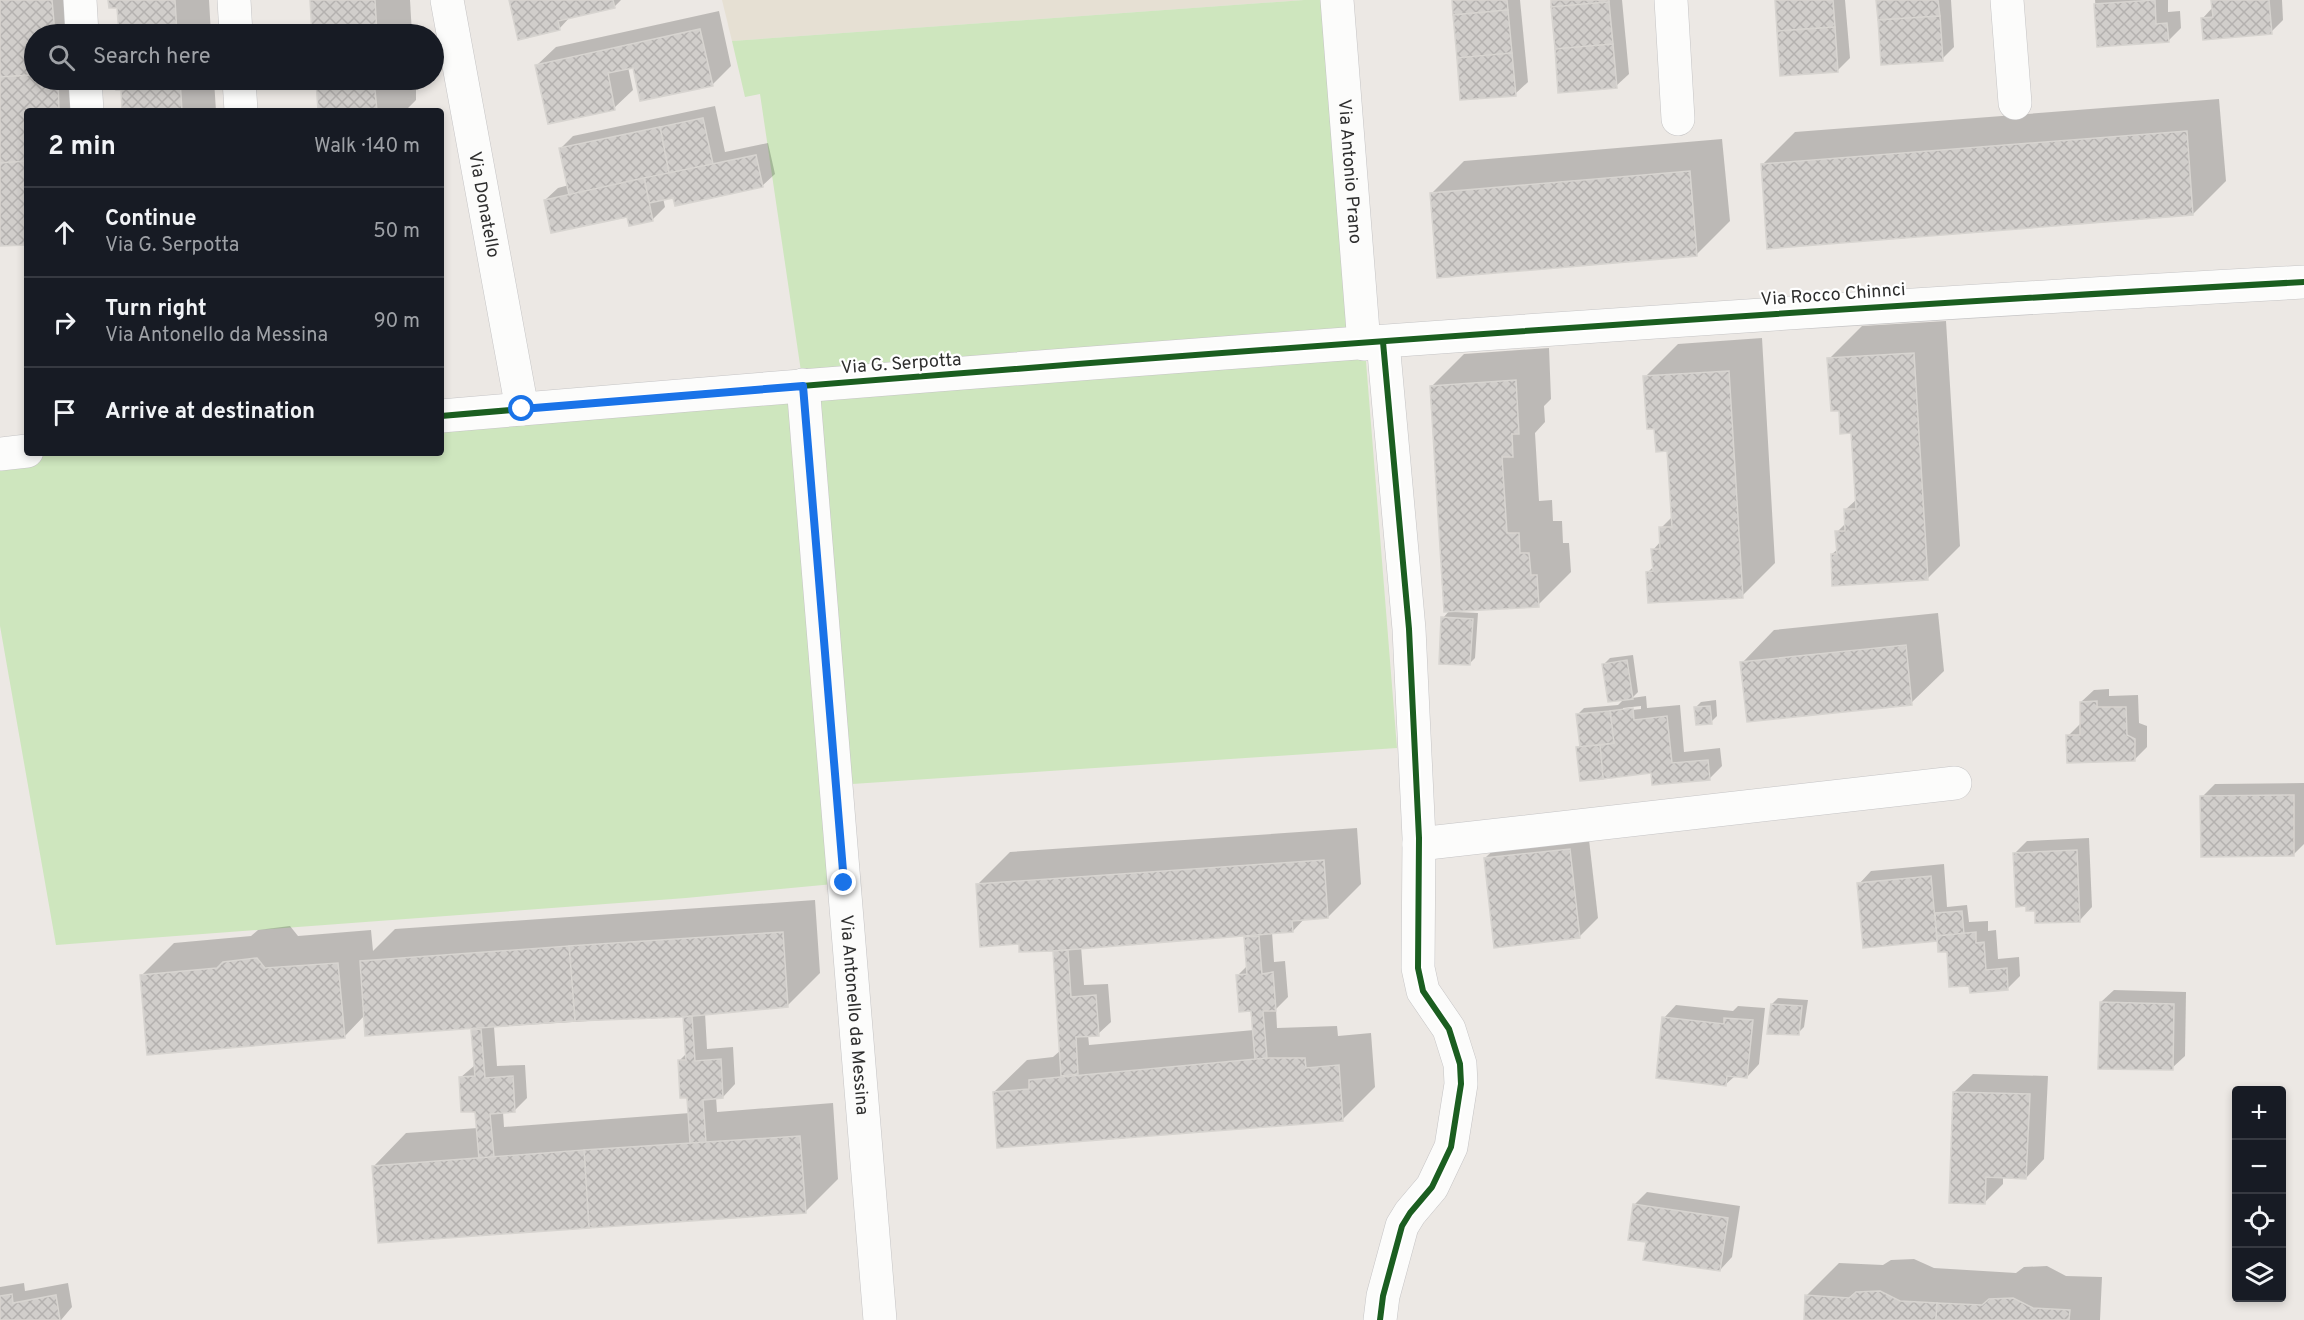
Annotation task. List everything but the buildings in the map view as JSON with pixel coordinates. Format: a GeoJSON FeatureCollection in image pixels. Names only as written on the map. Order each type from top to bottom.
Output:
{"type":"FeatureCollection","features":[{"type":"Feature","properties":{"kind":"street"},"geometry":{"type":"LineString","coordinates":[[80,0],[81,24]]}},
{"type":"Feature","properties":{"kind":"street"},"geometry":{"type":"LineString","coordinates":[[234,0],[235,24]]}},
{"type":"Feature","properties":{"kind":"street","name":"Via Donatello"},"geometry":{"type":"LineString","coordinates":[[447,0],[522,409]]}},
{"type":"Feature","properties":{"kind":"street","name":"Via Antonio Prano"},"geometry":{"type":"LineString","coordinates":[[1337,0],[1373,343],[1409,629],[1419,844],[1418,968],[1423,991],[1449,1029],[1460,1064],[1461,1084],[1451,1147],[1432,1187],[1402,1226],[1383,1296],[1380,1320]]}},
{"type":"Feature","properties":{"kind":"street"},"geometry":{"type":"LineString","coordinates":[[1671,0],[1678,119]]}},
{"type":"Feature","properties":{"kind":"street"},"geometry":{"type":"LineString","coordinates":[[2007,0],[2015,103]]}},
{"type":"Feature","properties":{"kind":"street"},"geometry":{"type":"LineString","coordinates":[[86,90],[87,108]]}},
{"type":"Feature","properties":{"kind":"street"},"geometry":{"type":"LineString","coordinates":[[240,90],[241,108]]}},
{"type":"Feature","properties":{"kind":"street","name":"Via Rocco Chinnci"},"geometry":{"type":"LineString","coordinates":[[1373,343],[1915,303],[2304,282]]}},
{"type":"Feature","properties":{"kind":"street","name":"Via G. Serpotta"},"geometry":{"type":"LineString","coordinates":[[444,416],[1373,343]]}},
{"type":"Feature","properties":{"kind":"street","name":"Via Antonello da Messina"},"geometry":{"type":"LineString","coordinates":[[803,386],[880,1320]]}},
{"type":"Feature","properties":{"kind":"street"},"geometry":{"type":"LineString","coordinates":[[0,454],[24,451]]}},
{"type":"Feature","properties":{"kind":"street"},"geometry":{"type":"LineString","coordinates":[[1419,844],[1955,783]]}},
{"type":"Feature","properties":{"kind":"shaded area"},"geometry":{"type":"Polygon","coordinates":[[[722,0],[1304,0],[732,41],[722,0]]]}},
{"type":"Feature","properties":{"kind":"green space"},"geometry":{"type":"Polygon","coordinates":[[[1304,0],[1337,0],[1397,748],[837,785],[844,883],[686,898],[56,945],[0,626],[0,454],[24,454],[24,456],[444,456],[444,416],[803,385],[760,94],[745,97],[732,41],[1304,0]]]}},
{"type":"Feature","properties":{"kind":"cycle path"},"geometry":{"type":"LineString","coordinates":[[444,416],[906,377],[1605,325],[2304,282]]}},
{"type":"Feature","properties":{"kind":"cycle path"},"geometry":{"type":"LineString","coordinates":[[1380,1320],[1383,1296],[1402,1226],[1432,1187],[1451,1147],[1461,1084],[1460,1064],[1449,1029],[1423,991],[1418,968],[1419,838],[1409,629],[1383,342]]}},
{"type":"Feature","properties":{"kind":"route"},"geometry":{"type":"LineString","coordinates":[[522,409],[803,386],[844,883]]}}]}
